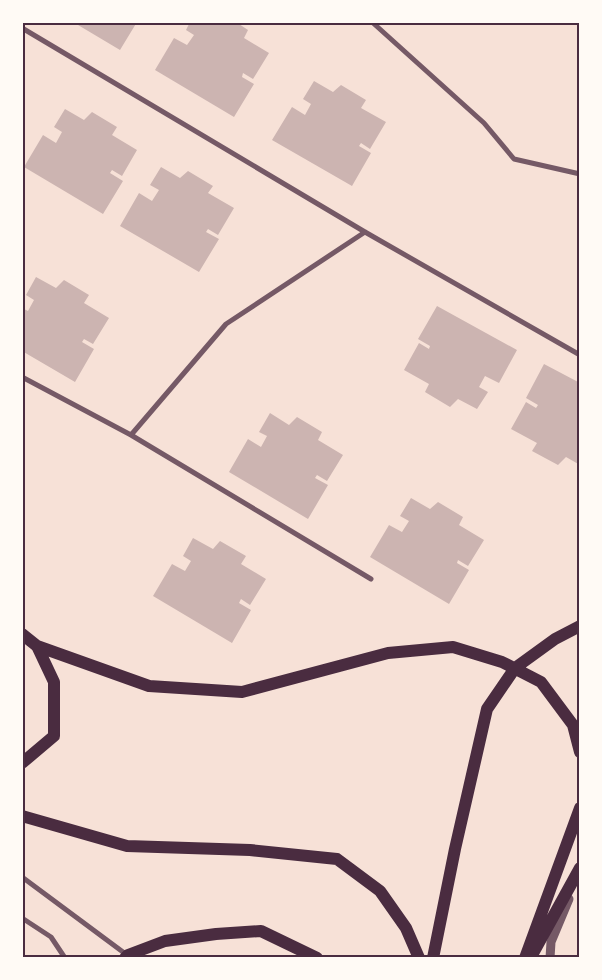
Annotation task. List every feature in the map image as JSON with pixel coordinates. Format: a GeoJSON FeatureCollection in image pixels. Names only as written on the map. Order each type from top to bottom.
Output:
{"type":"FeatureCollection","features":[{"type":"Feature","properties":{"kind":"main road"},"geometry":{"type":"LineString","coordinates":[[433,958],[455,849],[487,710],[515,668],[555,639],[580,626]]}},
{"type":"Feature","properties":{"kind":"main road"},"geometry":{"type":"LineString","coordinates":[[22,634],[37,646],[149,686],[242,692],[388,653],[452,647],[502,662],[541,682],[573,725],[580,752]]}},
{"type":"Feature","properties":{"kind":"main road"},"geometry":{"type":"LineString","coordinates":[[22,763],[54,736],[54,682],[37,646]]}},
{"type":"Feature","properties":{"kind":"main road"},"geometry":{"type":"LineString","coordinates":[[524,958],[580,808]]}},
{"type":"Feature","properties":{"kind":"main road"},"geometry":{"type":"LineString","coordinates":[[22,816],[127,846],[250,850],[337,859],[380,891],[406,928],[419,958]]}},
{"type":"Feature","properties":{"kind":"main road"},"geometry":{"type":"LineString","coordinates":[[531,958],[580,870]]}},
{"type":"Feature","properties":{"kind":"main road"},"geometry":{"type":"LineString","coordinates":[[126,956],[165,941],[216,934],[261,931],[317,958]]}},
{"type":"Feature","properties":{"kind":"street"},"geometry":{"type":"LineString","coordinates":[[372,22],[484,123],[514,159],[580,174]]}},
{"type":"Feature","properties":{"kind":"street"},"geometry":{"type":"LineString","coordinates":[[22,28],[365,232],[580,355]]}},
{"type":"Feature","properties":{"kind":"street"},"geometry":{"type":"LineString","coordinates":[[131,436],[226,324],[365,232]]}},
{"type":"Feature","properties":{"kind":"street"},"geometry":{"type":"LineString","coordinates":[[22,377],[131,436],[371,579]]}},
{"type":"Feature","properties":{"kind":"street"},"geometry":{"type":"LineString","coordinates":[[550,958],[551,942],[580,870]]}},
{"type":"Feature","properties":{"kind":"street"},"geometry":{"type":"LineString","coordinates":[[22,877],[126,956]]}},
{"type":"Feature","properties":{"kind":"street"},"geometry":{"type":"LineString","coordinates":[[22,918],[51,937],[65,958]]}},
{"type":"Feature","properties":{"kind":"building"},"geometry":{"type":"Polygon","coordinates":[[[73,22],[137,22],[120,50],[73,22]]]}},
{"type":"Feature","properties":{"kind":"building"},"geometry":{"type":"Polygon","coordinates":[[[190,22],[236,22],[248,30],[244,38],[269,53],[253,79],[243,73],[242,77],[254,84],[234,117],[155,70],[174,38],[187,45],[194,35],[186,30],[190,22]]]}},
{"type":"Feature","properties":{"kind":"building"},"geometry":{"type":"Polygon","coordinates":[[[314,81],[333,92],[341,85],[366,100],[361,108],[386,122],[370,149],[361,143],[359,146],[371,153],[352,186],[272,140],[292,107],[305,115],[311,104],[303,99],[314,81]]]}},
{"type":"Feature","properties":{"kind":"building"},"geometry":{"type":"Polygon","coordinates":[[[65,109],[84,120],[92,112],[117,127],[112,135],[137,150],[122,176],[112,170],[110,173],[123,181],[103,214],[24,167],[43,135],[56,143],[62,132],[54,127],[65,109]]]}},
{"type":"Feature","properties":{"kind":"building"},"geometry":{"type":"Polygon","coordinates":[[[161,167],[180,178],[188,171],[213,186],[208,193],[234,208],[218,235],[208,229],[206,232],[219,239],[199,272],[120,226],[139,193],[152,201],[159,190],[150,185],[161,167]]]}},
{"type":"Feature","properties":{"kind":"building"},"geometry":{"type":"Polygon","coordinates":[[[36,277],[56,288],[64,280],[89,295],[84,303],[109,318],[93,344],[84,339],[82,342],[94,349],[75,382],[22,351],[22,308],[28,311],[34,300],[26,295],[36,277]]]}},
{"type":"Feature","properties":{"kind":"building"},"geometry":{"type":"Polygon","coordinates":[[[437,306],[517,350],[499,383],[485,376],[479,387],[488,392],[477,409],[458,399],[450,407],[425,392],[429,384],[404,370],[419,343],[429,349],[430,346],[418,339],[437,306]]]}},
{"type":"Feature","properties":{"kind":"building"},"geometry":{"type":"Polygon","coordinates":[[[544,364],[580,383],[580,465],[566,457],[558,465],[532,451],[537,443],[511,429],[526,402],[536,408],[538,405],[526,398],[544,364]]]}},
{"type":"Feature","properties":{"kind":"building"},"geometry":{"type":"Polygon","coordinates":[[[270,413],[289,425],[297,417],[322,432],[318,440],[343,455],[327,481],[317,475],[315,478],[328,485],[308,519],[229,472],[248,439],[261,447],[267,436],[259,432],[270,413]]]}},
{"type":"Feature","properties":{"kind":"building"},"geometry":{"type":"Polygon","coordinates":[[[411,498],[430,509],[438,502],[463,517],[459,525],[484,540],[468,566],[458,560],[457,563],[469,570],[449,604],[370,557],[389,525],[402,532],[409,521],[400,516],[411,498]]]}},
{"type":"Feature","properties":{"kind":"building"},"geometry":{"type":"Polygon","coordinates":[[[193,538],[213,549],[220,541],[246,556],[241,564],[266,579],[250,605],[241,599],[239,603],[251,610],[232,643],[153,596],[172,564],[185,571],[191,561],[183,556],[193,538]]]}}]}
